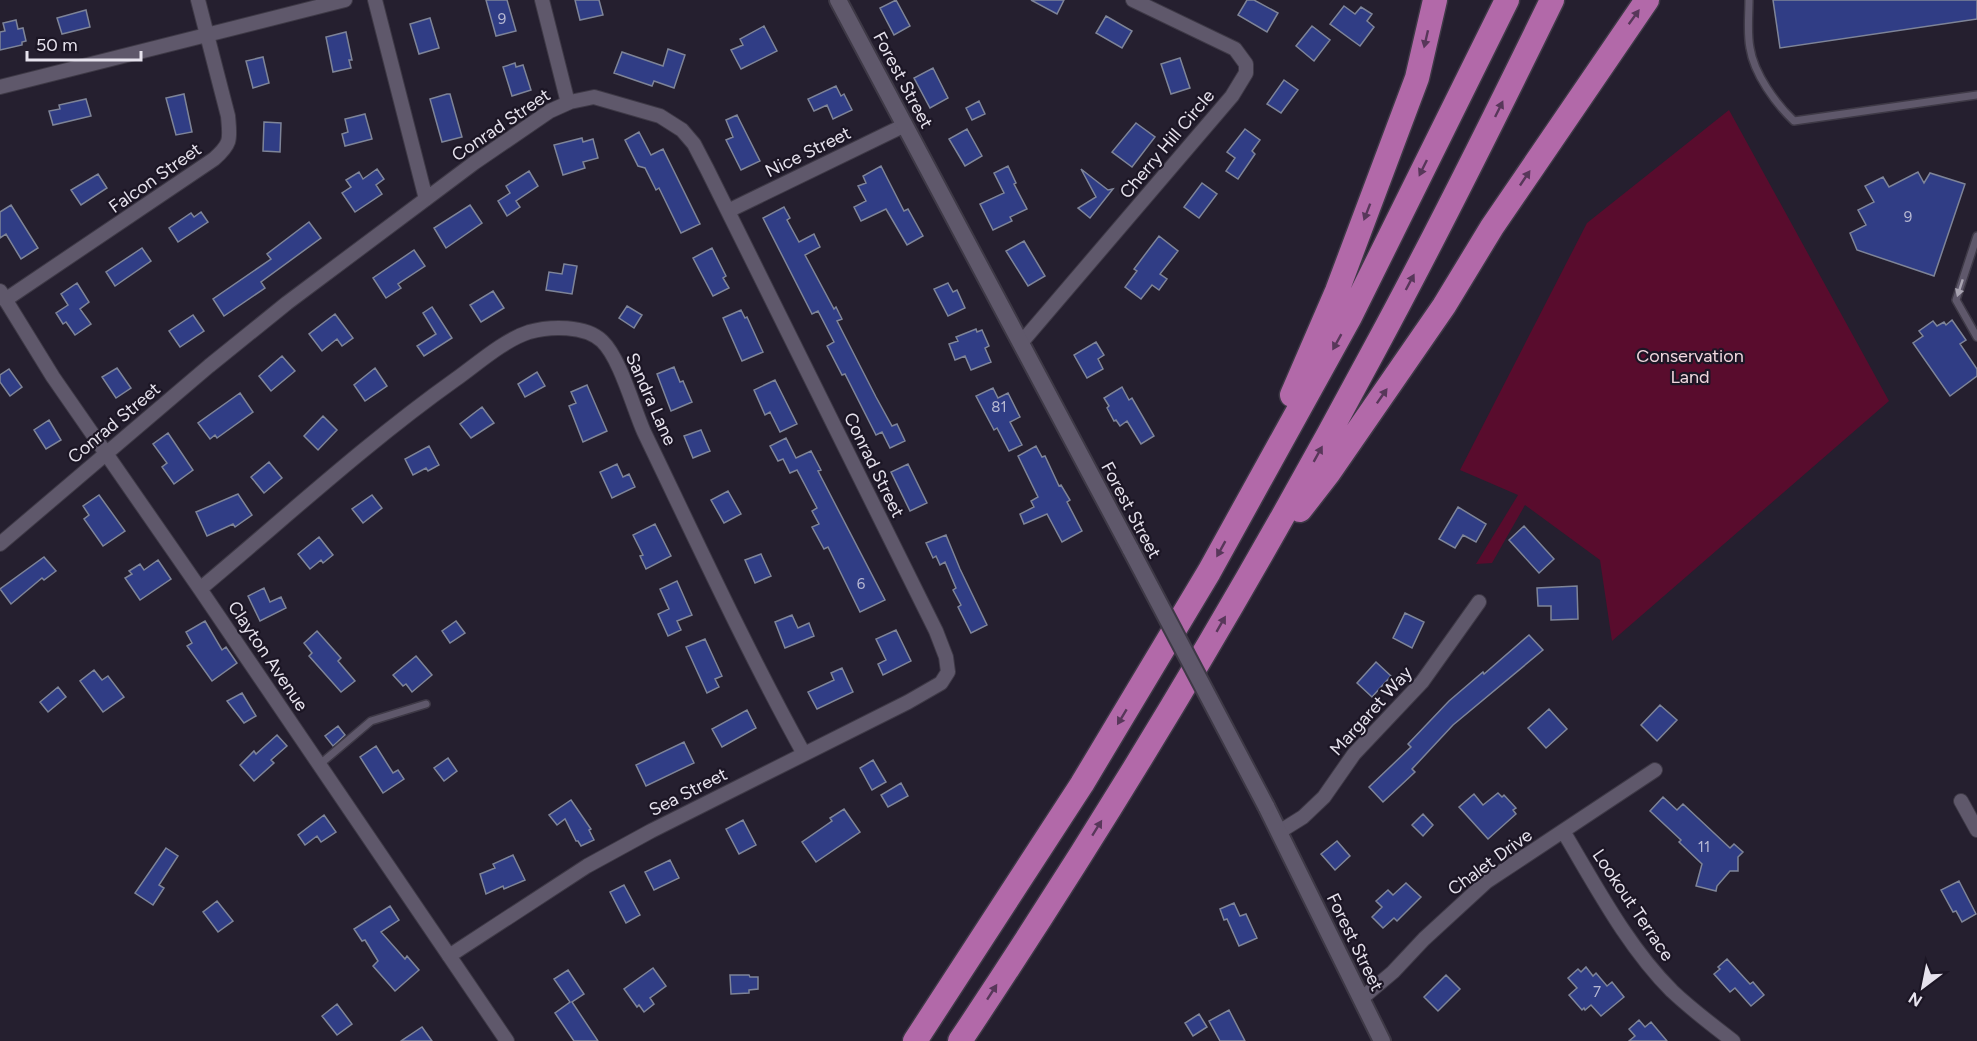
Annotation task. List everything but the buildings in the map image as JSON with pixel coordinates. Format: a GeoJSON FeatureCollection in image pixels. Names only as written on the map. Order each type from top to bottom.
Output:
{"type":"FeatureCollection","features":[{"type":"Feature","properties":{"kind":"highway"},"geometry":{"type":"LineString","coordinates":[[1236,523],[1341,280],[1417,78],[1435,0]]}},
{"type":"Feature","properties":{"kind":"highway"},"geometry":{"type":"LineString","coordinates":[[915,1041],[1082,784],[1203,582],[1350,317],[1507,0]]}},
{"type":"Feature","properties":{"kind":"highway"},"geometry":{"type":"LineString","coordinates":[[960,1041],[1125,782],[1247,578],[1378,344],[1477,154],[1552,0]]}},
{"type":"Feature","properties":{"kind":"highway"},"geometry":{"type":"LineString","coordinates":[[1247,578],[1328,474],[1444,306],[1492,227],[1647,0]]}},
{"type":"Feature","properties":{"kind":"street","name":"Falcon Street"},"geometry":{"type":"LineString","coordinates":[[3,295],[115,228],[214,159],[226,148],[230,135],[228,116],[198,0]]}},
{"type":"Feature","properties":{"kind":"street"},"geometry":{"type":"LineString","coordinates":[[0,87],[345,0]]}},
{"type":"Feature","properties":{"kind":"street"},"geometry":{"type":"LineString","coordinates":[[375,0],[426,199]]}},
{"type":"Feature","properties":{"kind":"street"},"geometry":{"type":"LineString","coordinates":[[542,0],[568,102]]}},
{"type":"Feature","properties":{"kind":"street","name":"Forest Street"},"geometry":{"type":"LineString","coordinates":[[838,0],[1266,806],[1382,1041]]}},
{"type":"Feature","properties":{"kind":"street","name":"Cherry Hill Circle"},"geometry":{"type":"LineString","coordinates":[[1021,343],[1232,96],[1246,73],[1246,64],[1235,49],[1133,0]]}},
{"type":"Feature","properties":{"kind":"street","name":"Conrad Street"},"geometry":{"type":"LineString","coordinates":[[0,544],[209,366],[287,303],[526,126],[568,102],[594,97],[660,116],[682,130],[694,144],[936,631],[946,657],[948,672]]}},
{"type":"Feature","properties":{"kind":"street","name":"Nice Street"},"geometry":{"type":"LineString","coordinates":[[728,211],[905,125]]}},
{"type":"Feature","properties":{"kind":"street","name":"Clayton Avenue"},"geometry":{"type":"LineString","coordinates":[[3,295],[52,376],[200,589],[507,1041]]}},
{"type":"Feature","properties":{"kind":"street","name":"Sandra Lane"},"geometry":{"type":"LineString","coordinates":[[200,589],[396,422],[499,348],[527,333],[554,327],[580,330],[601,340],[616,361],[634,410],[704,560],[764,682],[804,754]]}},
{"type":"Feature","properties":{"kind":"street","name":"Margaret Way"},"geometry":{"type":"LineString","coordinates":[[1279,832],[1303,817],[1324,797],[1354,754],[1422,682],[1479,602]]}},
{"type":"Feature","properties":{"kind":"street","name":"Sea Street"},"geometry":{"type":"LineString","coordinates":[[449,956],[587,866],[651,831],[922,694],[941,683],[948,672]]}},
{"type":"Feature","properties":{"kind":"street","name":"Chalet Drive"},"geometry":{"type":"LineString","coordinates":[[1361,999],[1393,972],[1424,939],[1486,882],[1655,771]]}},
{"type":"Feature","properties":{"kind":"street"},"geometry":{"type":"LineString","coordinates":[[1961,801],[1977,830]]}},
{"type":"Feature","properties":{"kind":"street","name":"Lookout Terrace"},"geometry":{"type":"LineString","coordinates":[[1563,831],[1643,958],[1672,991],[1733,1041]]}},
{"type":"Feature","properties":{"kind":"lane"},"geometry":{"type":"LineString","coordinates":[[1749,0],[1750,48],[1755,64],[1778,106],[1794,121],[1977,95]]}},
{"type":"Feature","properties":{"kind":"lane"},"geometry":{"type":"LineString","coordinates":[[1977,236],[1956,300],[1977,337]]}},
{"type":"Feature","properties":{"kind":"lane"},"geometry":{"type":"LineString","coordinates":[[319,765],[371,721],[426,704]]}},
{"type":"Feature","properties":{"kind":"green space","name":"Conservation Land"},"geometry":{"type":"Polygon","coordinates":[[[1729,110],[1889,401],[1612,641],[1600,560],[1525,505],[1492,563],[1476,564],[1518,495],[1460,470],[1587,223],[1729,110]]]}}]}
